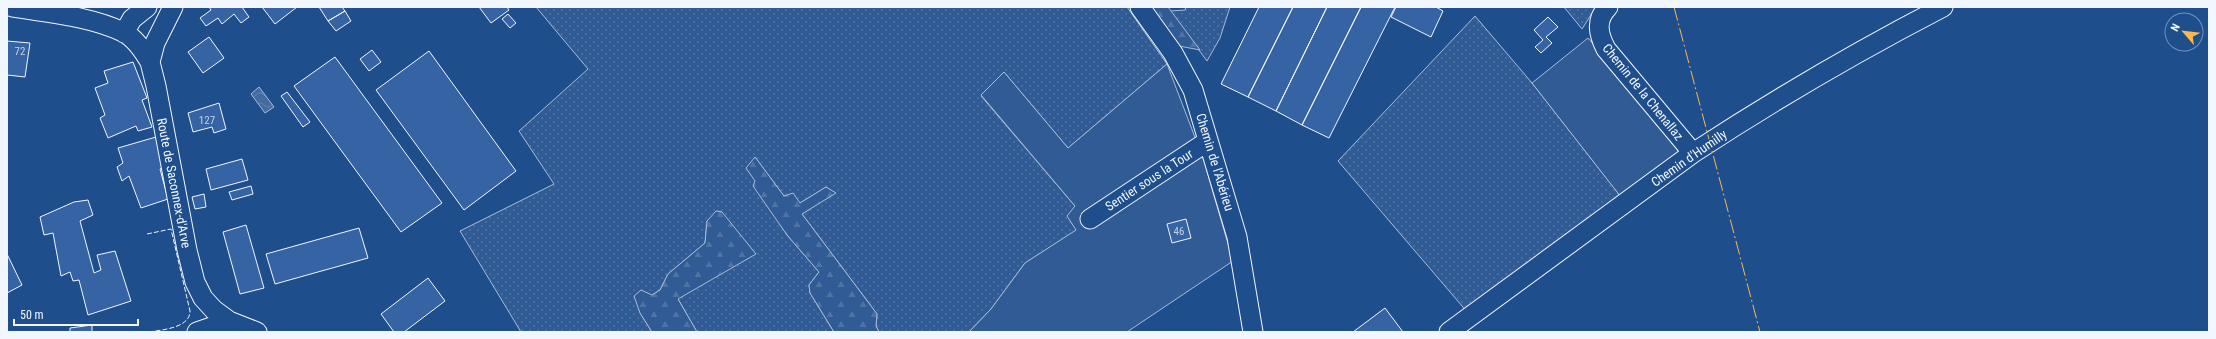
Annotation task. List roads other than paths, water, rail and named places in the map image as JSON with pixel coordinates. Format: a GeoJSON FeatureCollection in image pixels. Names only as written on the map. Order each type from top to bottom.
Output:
{"type":"FeatureCollection","features":[{"type":"Feature","properties":{"kind":"street"},"geometry":{"type":"LineString","coordinates":[[12,7],[78,18],[124,33],[137,44],[150,62]]}},
{"type":"Feature","properties":{"kind":"street"},"geometry":{"type":"LineString","coordinates":[[124,33],[132,19],[147,7]]}},
{"type":"Feature","properties":{"kind":"street","name":"Route de Saconnex-d'Arve"},"geometry":{"type":"LineString","coordinates":[[173,7],[155,43],[150,62],[191,268],[202,298],[214,310],[229,321],[257,332]]}},
{"type":"Feature","properties":{"kind":"street","name":"Chemin de l'Abérieu"},"geometry":{"type":"LineString","coordinates":[[1140,7],[1173,53],[1193,90],[1237,237],[1253,332]]}},
{"type":"Feature","properties":{"kind":"street","name":"Chemin de la Chenallaz"},"geometry":{"type":"LineString","coordinates":[[1608,7],[1600,19],[1598,30],[1606,49],[1694,153]]}},
{"type":"Feature","properties":{"kind":"street","name":"Chemin d'Humilly"},"geometry":{"type":"LineString","coordinates":[[1449,332],[1694,153],[1734,126],[1825,72],[1943,7]]}},
{"type":"Feature","properties":{"kind":"street","name":"Sentier sous la Tour"},"geometry":{"type":"LineString","coordinates":[[1090,219],[1208,141]]}},
{"type":"Feature","properties":{"kind":"street"},"geometry":{"type":"LineString","coordinates":[[197,332],[229,321]]}},
{"type":"Feature","properties":{"kind":"water"},"geometry":{"type":"Polygon","coordinates":[[[259,87],[274,107],[265,113],[251,94],[259,87]]]}}]}
